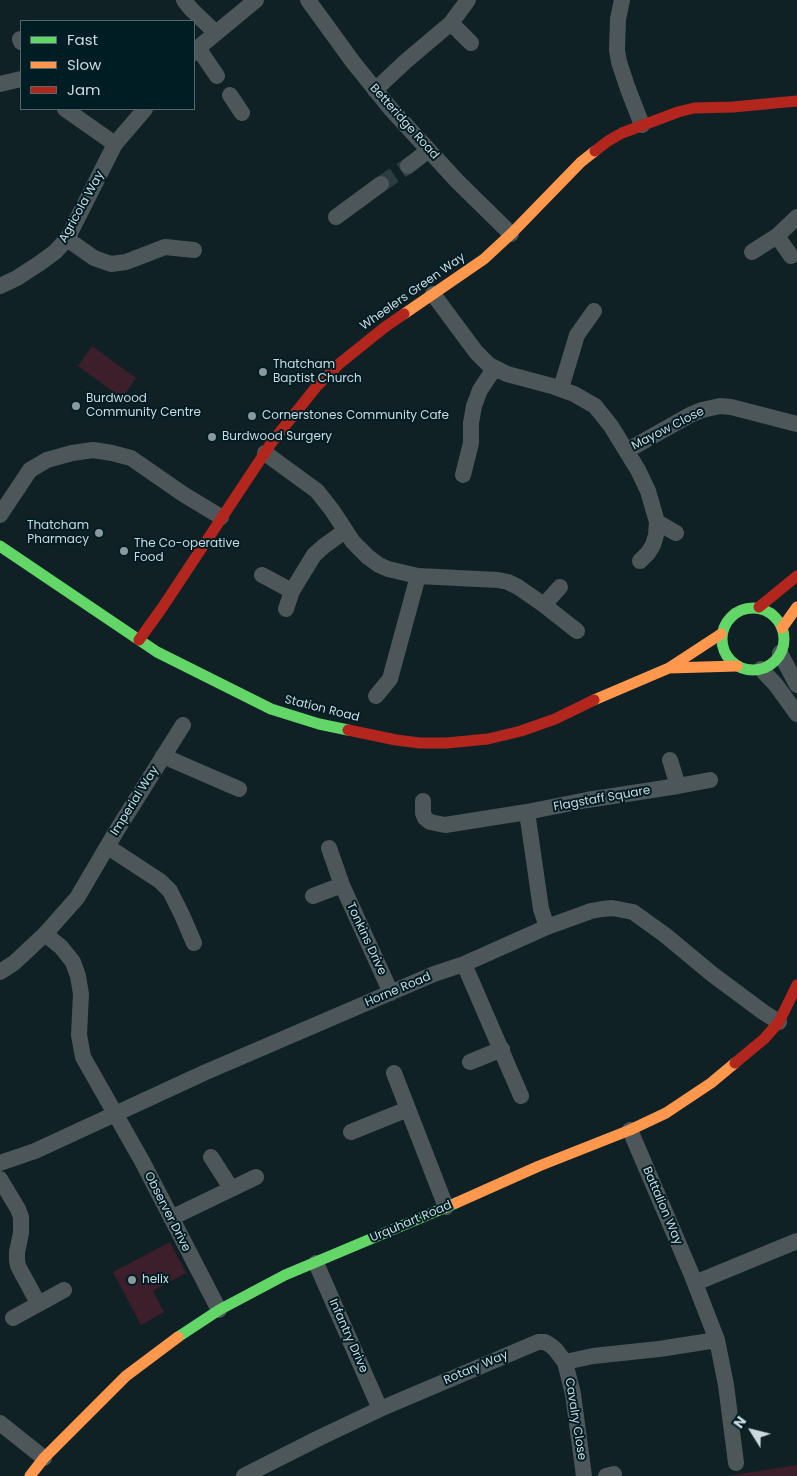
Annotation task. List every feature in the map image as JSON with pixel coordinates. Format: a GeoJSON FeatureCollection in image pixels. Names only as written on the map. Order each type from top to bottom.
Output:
{"type":"FeatureCollection","features":[{"type":"Feature","properties":{"kind":"street"},"geometry":{"type":"LineString","coordinates":[[184,0],[216,33]]}},
{"type":"Feature","properties":{"kind":"street"},"geometry":{"type":"LineString","coordinates":[[218,76],[196,50],[256,0]]}},
{"type":"Feature","properties":{"kind":"street","name":"Betteridge Road"},"geometry":{"type":"LineString","coordinates":[[308,0],[375,90],[476,200],[511,234]]}},
{"type":"Feature","properties":{"kind":"street"},"geometry":{"type":"LineString","coordinates":[[375,90],[406,61],[451,24],[468,0]]}},
{"type":"Feature","properties":{"kind":"street"},"geometry":{"type":"LineString","coordinates":[[622,0],[618,19],[617,50],[619,62],[642,125]]}},
{"type":"Feature","properties":{"kind":"street"},"geometry":{"type":"LineString","coordinates":[[451,24],[471,43]]}},
{"type":"Feature","properties":{"kind":"street"},"geometry":{"type":"LineString","coordinates":[[0,84],[20,79]]}},
{"type":"Feature","properties":{"kind":"street"},"geometry":{"type":"LineString","coordinates":[[230,95],[242,112]]}},
{"type":"Feature","properties":{"kind":"street","name":"Wheelers Green Way"},"geometry":{"type":"LineString","coordinates":[[139,640],[265,453],[293,414],[317,386],[339,364],[385,327],[484,259],[581,162],[608,141],[642,125],[678,112],[694,108],[733,107],[797,101]]}},
{"type":"Feature","properties":{"kind":"street"},"geometry":{"type":"LineString","coordinates":[[66,110],[115,144]]}},
{"type":"Feature","properties":{"kind":"street","name":"Agricola Way"},"geometry":{"type":"LineString","coordinates":[[0,286],[17,278],[40,263],[67,240],[115,144],[144,110]]}},
{"type":"Feature","properties":{"kind":"street"},"geometry":{"type":"LineString","coordinates":[[408,166],[429,150]]}},
{"type":"Feature","properties":{"kind":"street"},"geometry":{"type":"LineString","coordinates":[[336,217],[381,184]]}},
{"type":"Feature","properties":{"kind":"street"},"geometry":{"type":"LineString","coordinates":[[752,252],[777,236],[797,217]]}},
{"type":"Feature","properties":{"kind":"street"},"geometry":{"type":"LineString","coordinates":[[777,236],[790,256]]}},
{"type":"Feature","properties":{"kind":"street"},"geometry":{"type":"LineString","coordinates":[[67,240],[94,258],[111,264],[126,262],[163,240],[194,250]]}},
{"type":"Feature","properties":{"kind":"street"},"geometry":{"type":"LineString","coordinates":[[433,294],[483,360],[494,368],[516,377],[561,388],[574,394],[595,406],[611,426],[628,450],[648,491],[656,522],[656,535],[653,545],[648,554],[640,561]]}},
{"type":"Feature","properties":{"kind":"street"},"geometry":{"type":"LineString","coordinates":[[561,388],[576,335],[594,311]]}},
{"type":"Feature","properties":{"kind":"street"},"geometry":{"type":"LineString","coordinates":[[463,475],[472,443],[471,423],[474,406],[480,390],[494,368]]}},
{"type":"Feature","properties":{"kind":"street","name":"Mayow Close"},"geometry":{"type":"LineString","coordinates":[[628,450],[690,415],[720,406],[797,424]]}},
{"type":"Feature","properties":{"kind":"street"},"geometry":{"type":"LineString","coordinates":[[0,515],[30,470],[47,460],[72,453],[93,450],[131,458],[183,494],[221,517]]}},
{"type":"Feature","properties":{"kind":"street"},"geometry":{"type":"LineString","coordinates":[[265,453],[306,481],[317,491],[360,551],[379,565],[388,570],[418,576],[508,582],[544,605],[577,631]]}},
{"type":"Feature","properties":{"kind":"street"},"geometry":{"type":"LineString","coordinates":[[656,522],[676,533]]}},
{"type":"Feature","properties":{"kind":"street"},"geometry":{"type":"LineString","coordinates":[[286,609],[292,591],[314,556],[324,546],[345,532]]}},
{"type":"Feature","properties":{"kind":"street","name":"Station Road"},"geometry":{"type":"LineString","coordinates":[[0,546],[139,640],[215,682],[284,714],[343,729],[420,743],[466,742],[488,739],[555,718],[669,668],[722,634],[724,624],[739,610],[749,607],[759,608]]}},
{"type":"Feature","properties":{"kind":"street"},"geometry":{"type":"LineString","coordinates":[[262,575],[292,591]]}},
{"type":"Feature","properties":{"kind":"street"},"geometry":{"type":"LineString","coordinates":[[376,696],[397,684],[418,576]]}},
{"type":"Feature","properties":{"kind":"street"},"geometry":{"type":"LineString","coordinates":[[759,608],[797,576]]}},
{"type":"Feature","properties":{"kind":"street"},"geometry":{"type":"LineString","coordinates":[[544,605],[560,587]]}},
{"type":"Feature","properties":{"kind":"street"},"geometry":{"type":"LineString","coordinates":[[782,628],[797,607]]}},
{"type":"Feature","properties":{"kind":"street"},"geometry":{"type":"LineString","coordinates":[[759,608],[769,611],[777,618],[784,636],[784,645],[780,654],[775,660],[760,669],[776,686],[797,714]]}},
{"type":"Feature","properties":{"kind":"street"},"geometry":{"type":"LineString","coordinates":[[722,634],[721,641],[726,655],[737,666]]}},
{"type":"Feature","properties":{"kind":"street"},"geometry":{"type":"LineString","coordinates":[[780,654],[797,685]]}},
{"type":"Feature","properties":{"kind":"street","name":"Station Road"},"geometry":{"type":"LineString","coordinates":[[669,668],[737,666],[750,670],[760,669]]}},
{"type":"Feature","properties":{"kind":"street","name":"Imperial Way"},"geometry":{"type":"LineString","coordinates":[[0,972],[14,963],[46,934],[77,898],[183,725]]}},
{"type":"Feature","properties":{"kind":"street","name":"Imperial Way"},"geometry":{"type":"LineString","coordinates":[[163,756],[239,789]]}},
{"type":"Feature","properties":{"kind":"street"},"geometry":{"type":"LineString","coordinates":[[670,760],[678,786]]}},
{"type":"Feature","properties":{"kind":"street","name":"Flagstaff Square"},"geometry":{"type":"LineString","coordinates":[[423,801],[423,813],[426,818],[430,822],[445,825],[710,780]]}},
{"type":"Feature","properties":{"kind":"street"},"geometry":{"type":"LineString","coordinates":[[527,812],[541,909],[547,927]]}},
{"type":"Feature","properties":{"kind":"street","name":"Imperial Way"},"geometry":{"type":"LineString","coordinates":[[108,847],[160,881],[170,891],[194,943]]}},
{"type":"Feature","properties":{"kind":"street","name":"Tonkins Drive"},"geometry":{"type":"LineString","coordinates":[[329,848],[342,885],[391,992]]}},
{"type":"Feature","properties":{"kind":"street"},"geometry":{"type":"LineString","coordinates":[[313,896],[342,885]]}},
{"type":"Feature","properties":{"kind":"street","name":"Horne Road"},"geometry":{"type":"LineString","coordinates":[[0,1163],[35,1151],[206,1072],[391,992],[464,964],[547,927],[591,911],[602,909],[612,908],[633,912],[665,935],[719,979],[779,1022]]}},
{"type":"Feature","properties":{"kind":"street"},"geometry":{"type":"LineString","coordinates":[[46,934],[61,947],[72,962],[78,976],[81,994],[79,1035],[83,1057],[114,1114]]}},
{"type":"Feature","properties":{"kind":"street"},"geometry":{"type":"LineString","coordinates":[[464,964],[522,1096]]}},
{"type":"Feature","properties":{"kind":"street","name":"Urquhart Road"},"geometry":{"type":"LineString","coordinates":[[30,1476],[44,1458],[126,1376],[186,1331],[219,1310],[285,1275],[446,1208],[539,1166],[630,1130],[666,1113],[711,1083],[764,1039],[779,1022],[797,985]]}},
{"type":"Feature","properties":{"kind":"street"},"geometry":{"type":"LineString","coordinates":[[470,1062],[502,1050]]}},
{"type":"Feature","properties":{"kind":"street"},"geometry":{"type":"LineString","coordinates":[[394,1074],[446,1208]]}},
{"type":"Feature","properties":{"kind":"street"},"geometry":{"type":"LineString","coordinates":[[351,1132],[408,1109]]}},
{"type":"Feature","properties":{"kind":"street","name":"Observer Drive"},"geometry":{"type":"LineString","coordinates":[[114,1114],[142,1161],[219,1310]]}},
{"type":"Feature","properties":{"kind":"street","name":"Battalion Way"},"geometry":{"type":"LineString","coordinates":[[630,1130],[717,1340],[726,1385],[736,1463]]}},
{"type":"Feature","properties":{"kind":"street"},"geometry":{"type":"LineString","coordinates":[[211,1157],[231,1188]]}},
{"type":"Feature","properties":{"kind":"street"},"geometry":{"type":"LineString","coordinates":[[171,1218],[256,1177]]}},
{"type":"Feature","properties":{"kind":"street"},"geometry":{"type":"LineString","coordinates":[[0,1179],[21,1217],[21,1233],[17,1252],[18,1266],[38,1303]]}},
{"type":"Feature","properties":{"kind":"street"},"geometry":{"type":"LineString","coordinates":[[694,1283],[797,1241]]}},
{"type":"Feature","properties":{"kind":"street","name":"Infantry Drive"},"geometry":{"type":"LineString","coordinates":[[316,1263],[380,1409]]}},
{"type":"Feature","properties":{"kind":"street"},"geometry":{"type":"LineString","coordinates":[[13,1318],[64,1290]]}},
{"type":"Feature","properties":{"kind":"street"},"geometry":{"type":"LineString","coordinates":[[566,1362],[593,1356],[717,1340]]}},
{"type":"Feature","properties":{"kind":"street","name":"Rotary Way"},"geometry":{"type":"LineString","coordinates":[[244,1476],[380,1409],[538,1342],[545,1342],[550,1345],[566,1362]]}},
{"type":"Feature","properties":{"kind":"street","name":"Cavalry Close"},"geometry":{"type":"LineString","coordinates":[[566,1362],[584,1476]]}},
{"type":"Feature","properties":{"kind":"street"},"geometry":{"type":"LineString","coordinates":[[0,1422],[44,1458]]}},
{"type":"Feature","properties":{"kind":"shaded area"},"geometry":{"type":"Polygon","coordinates":[[[92,346],[136,378],[122,398],[78,366],[92,346]]]}},
{"type":"Feature","properties":{"kind":"shaded area"},"geometry":{"type":"Polygon","coordinates":[[[170,1242],[186,1273],[153,1291],[164,1312],[141,1325],[113,1272],[170,1242]]]}},
{"type":"Feature","properties":{"kind":"shaded area"},"geometry":{"type":"Polygon","coordinates":[[[797,1465],[797,1476],[727,1476],[797,1465]]]}},
{"type":"Feature","properties":{"kind":"tunnel"},"geometry":{"type":"LineString","coordinates":[[381,184],[408,166]]}},
{"type":"Feature","properties":{"kind":"traffic: fast"},"geometry":{"type":"LineString","coordinates":[[0,546],[157,652],[271,709],[319,724],[348,730]]}},
{"type":"Feature","properties":{"kind":"traffic: fast"},"geometry":{"type":"LineString","coordinates":[[747,608],[759,608],[775,617],[782,627],[784,639],[782,651],[775,661],[759,670],[747,670],[736,665],[727,656],[722,645],[722,633],[727,622],[736,613],[747,608]]}},
{"type":"Feature","properties":{"kind":"traffic: fast"},"geometry":{"type":"LineString","coordinates":[[178,1337],[219,1310],[285,1275],[456,1203]]}},
{"type":"Feature","properties":{"kind":"traffic: slow"},"geometry":{"type":"LineString","coordinates":[[404,314],[484,259],[581,162],[595,151]]}},
{"type":"Feature","properties":{"kind":"traffic: slow"},"geometry":{"type":"LineString","coordinates":[[782,628],[797,607]]}},
{"type":"Feature","properties":{"kind":"traffic: slow"},"geometry":{"type":"LineString","coordinates":[[594,700],[669,668],[721,634]]}},
{"type":"Feature","properties":{"kind":"traffic: slow"},"geometry":{"type":"LineString","coordinates":[[669,668],[737,666]]}},
{"type":"Feature","properties":{"kind":"traffic: slow"},"geometry":{"type":"LineString","coordinates":[[456,1203],[666,1113],[711,1083],[735,1063]]}},
{"type":"Feature","properties":{"kind":"traffic: slow"},"geometry":{"type":"LineString","coordinates":[[30,1476],[44,1458],[126,1376],[178,1337]]}},
{"type":"Feature","properties":{"kind":"traffic: jam"},"geometry":{"type":"LineString","coordinates":[[595,151],[622,133],[694,108],[733,107],[797,101]]}},
{"type":"Feature","properties":{"kind":"traffic: jam"},"geometry":{"type":"LineString","coordinates":[[139,640],[272,442],[317,386],[339,364],[404,314]]}},
{"type":"Feature","properties":{"kind":"traffic: jam"},"geometry":{"type":"LineString","coordinates":[[759,607],[797,576]]}},
{"type":"Feature","properties":{"kind":"traffic: jam"},"geometry":{"type":"LineString","coordinates":[[348,730],[420,743],[447,743],[488,739],[521,731],[555,719],[594,700]]}},
{"type":"Feature","properties":{"kind":"traffic: jam"},"geometry":{"type":"LineString","coordinates":[[735,1063],[764,1039],[779,1022],[797,985]]}},
{"type":"Feature","properties":{"kind":"place","name":"Thatcham Baptist Church"},"geometry":{"type":"Point","coordinates":[263,372]}},
{"type":"Feature","properties":{"kind":"place","name":"Burdwood Community Centre"},"geometry":{"type":"Point","coordinates":[76,406]}},
{"type":"Feature","properties":{"kind":"place","name":"Cornerstones Community Cafe"},"geometry":{"type":"Point","coordinates":[252,416]}},
{"type":"Feature","properties":{"kind":"place","name":"Burdwood Surgery"},"geometry":{"type":"Point","coordinates":[212,437]}},
{"type":"Feature","properties":{"kind":"place","name":"Thatcham Pharmacy"},"geometry":{"type":"Point","coordinates":[99,533]}},
{"type":"Feature","properties":{"kind":"place","name":"The Co-operative Food"},"geometry":{"type":"Point","coordinates":[124,551]}},
{"type":"Feature","properties":{"kind":"place","name":"helix"},"geometry":{"type":"Point","coordinates":[132,1280]}}]}
